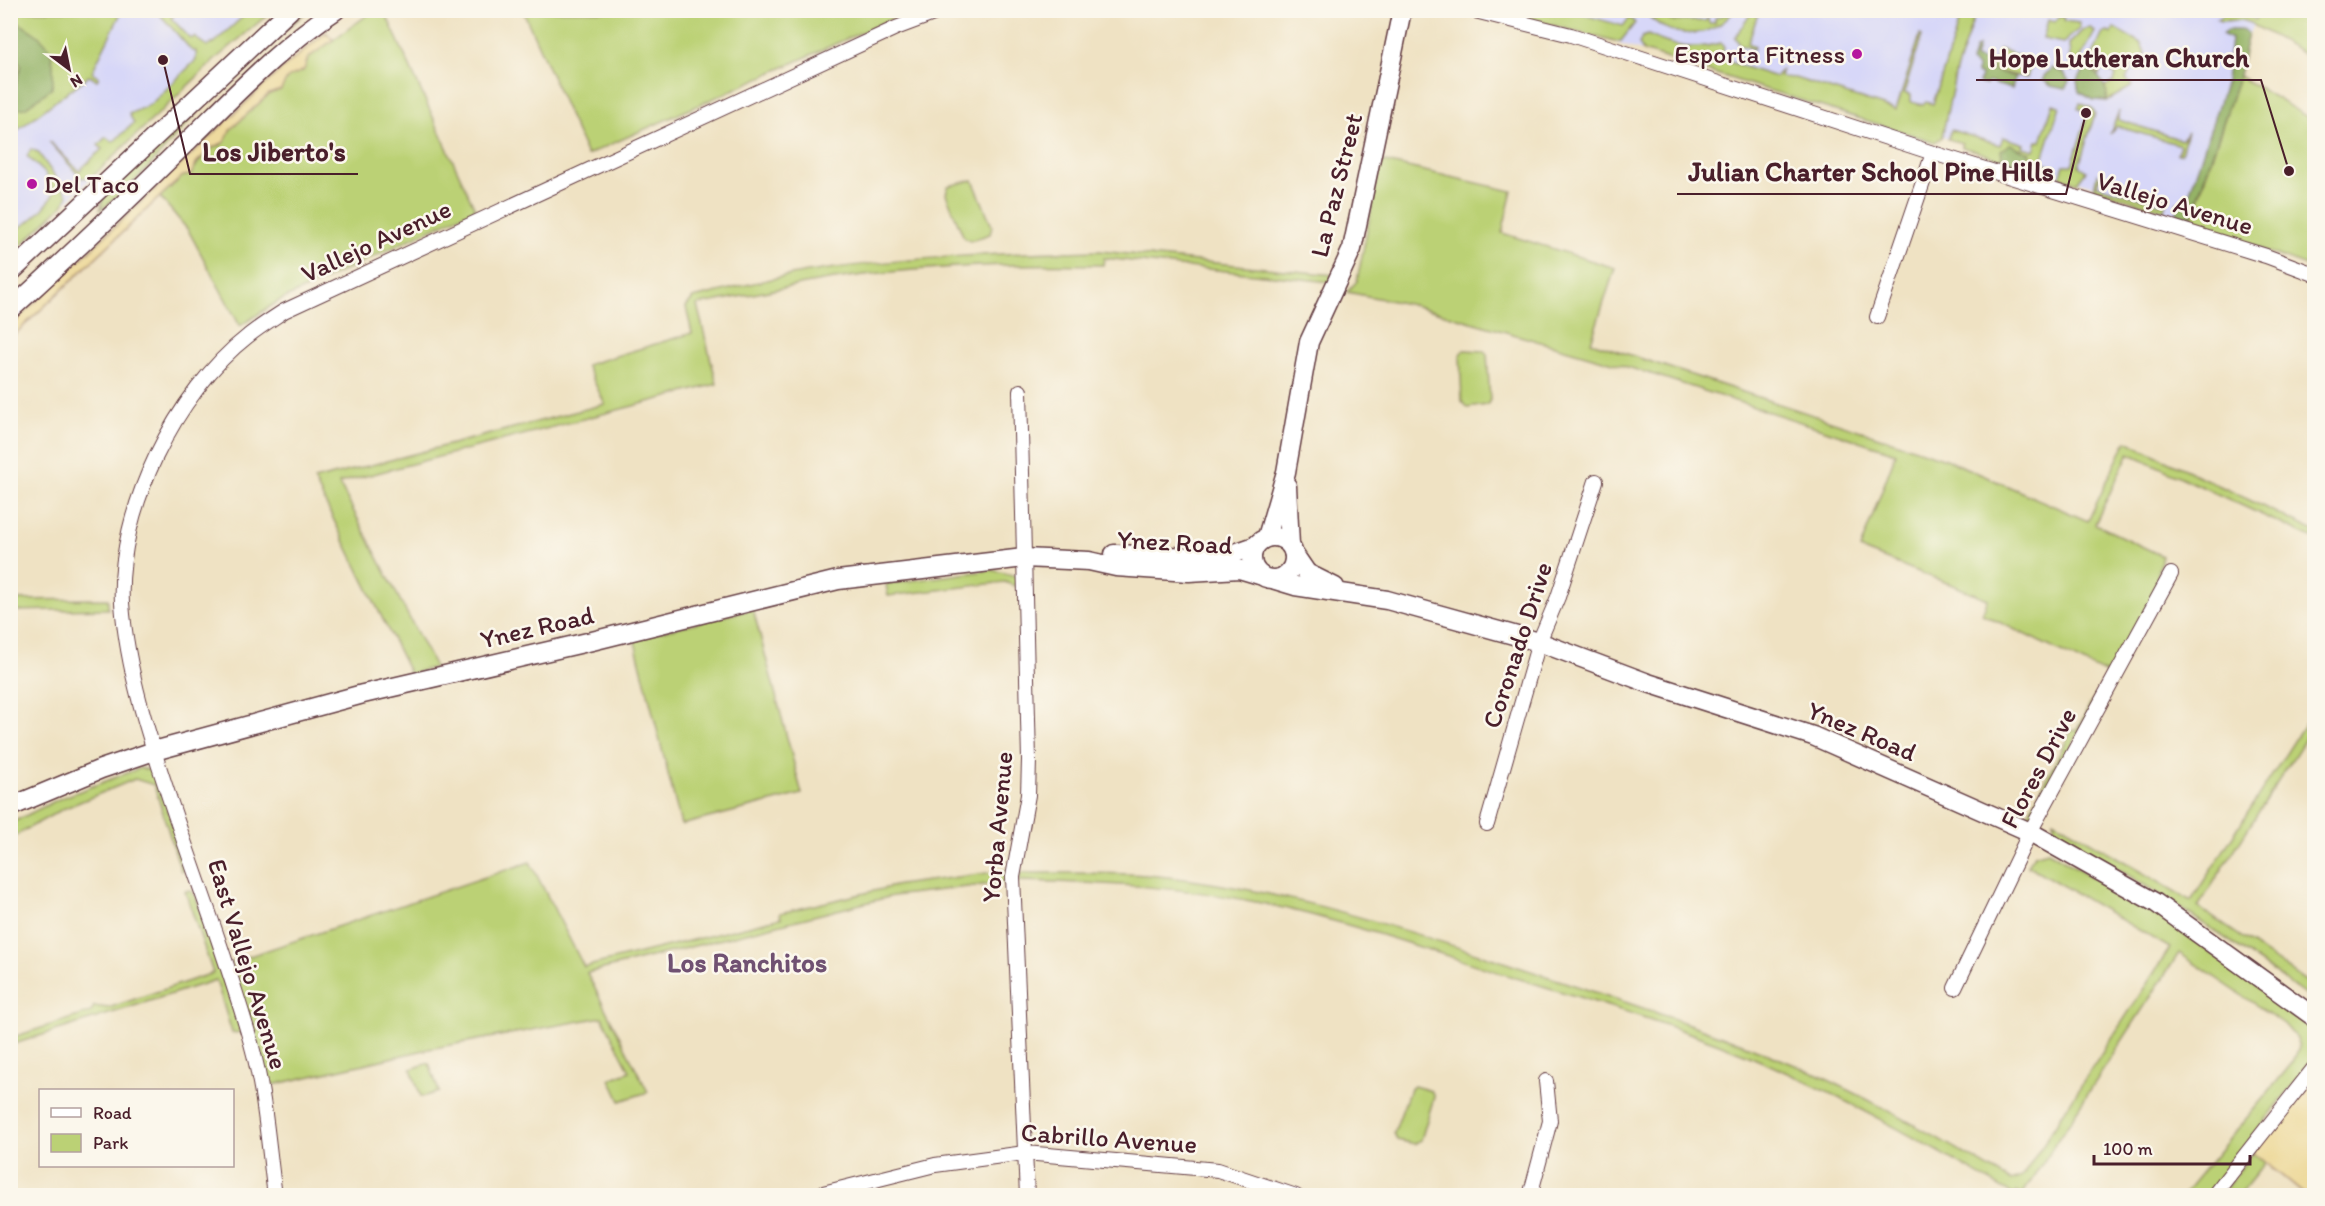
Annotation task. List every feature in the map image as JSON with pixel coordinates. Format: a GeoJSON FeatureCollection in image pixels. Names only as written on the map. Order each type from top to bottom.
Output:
{"type":"FeatureCollection","features":[{"type":"Feature","properties":{"kind":"main road"},"geometry":{"type":"LineString","coordinates":[[10,273],[290,10]]}},
{"type":"Feature","properties":{"kind":"main road"},"geometry":{"type":"LineString","coordinates":[[10,310],[91,237],[247,84],[336,10]]}},
{"type":"Feature","properties":{"kind":"main road","name":"La Paz Street"},"geometry":{"type":"LineString","coordinates":[[1261,542],[1286,472],[1309,342],[1352,249],[1402,10]]}},
{"type":"Feature","properties":{"kind":"main road","name":"La Paz Street"},"geometry":{"type":"LineString","coordinates":[[1286,472],[1292,550]]}},
{"type":"Feature","properties":{"kind":"main road"},"geometry":{"type":"LineString","coordinates":[[1280,538],[1292,550],[1291,569],[1284,576],[1267,577],[1251,558],[1261,542],[1280,538]]}},
{"type":"Feature","properties":{"kind":"main road","name":"Ynez Road"},"geometry":{"type":"LineString","coordinates":[[1089,561],[1114,554],[1221,558],[1261,542]]}},
{"type":"Feature","properties":{"kind":"main road","name":"Ynez Road"},"geometry":{"type":"LineString","coordinates":[[1292,550],[1307,573],[1345,592]]}},
{"type":"Feature","properties":{"kind":"main road","name":"Ynez Road"},"geometry":{"type":"LineString","coordinates":[[10,807],[99,770],[154,751],[363,694],[592,641],[838,580],[1024,558],[1089,561],[1116,567],[1190,572],[1239,569],[1322,591],[1345,592],[1387,600],[1539,642],[1648,683],[1813,736],[2030,832],[2156,903],[2314,1017]]}},
{"type":"Feature","properties":{"kind":"street","name":"Vallejo Avenue"},"geometry":{"type":"LineString","coordinates":[[154,751],[133,675],[122,604],[123,573],[130,535],[140,495],[163,444],[189,400],[216,368],[247,337],[284,311],[336,284],[896,28],[944,10]]}},
{"type":"Feature","properties":{"kind":"street","name":"Vallejo Avenue"},"geometry":{"type":"LineString","coordinates":[[1471,10],[1571,35],[1933,153],[2256,253],[2314,274]]}},
{"type":"Feature","properties":{"kind":"street"},"geometry":{"type":"LineString","coordinates":[[1877,317],[1933,153]]}},
{"type":"Feature","properties":{"kind":"street","name":"Yorba Avenue"},"geometry":{"type":"LineString","coordinates":[[1020,391],[1028,795],[1013,877],[1027,1196]]}},
{"type":"Feature","properties":{"kind":"street","name":"Coronado Drive"},"geometry":{"type":"LineString","coordinates":[[1487,824],[1539,642],[1558,597],[1596,481]]}},
{"type":"Feature","properties":{"kind":"street","name":"Flores Drive"},"geometry":{"type":"LineString","coordinates":[[1955,988],[2030,832],[2171,574]]}},
{"type":"Feature","properties":{"kind":"street","name":"East Vallejo Avenue"},"geometry":{"type":"LineString","coordinates":[[154,751],[250,1042],[266,1109],[275,1196]]}},
{"type":"Feature","properties":{"kind":"street"},"geometry":{"type":"LineString","coordinates":[[2213,1196],[2314,1068]]}},
{"type":"Feature","properties":{"kind":"street"},"geometry":{"type":"LineString","coordinates":[[1530,1196],[1550,1121],[1546,1081]]}},
{"type":"Feature","properties":{"kind":"street","name":"Cabrillo Avenue"},"geometry":{"type":"LineString","coordinates":[[811,1196],[935,1165],[1025,1153],[1218,1170],[1296,1196]]}},
{"type":"Feature","properties":{"kind":"shaded area"},"geometry":{"type":"Polygon","coordinates":[[[110,11],[272,11],[218,57],[11,255],[11,120],[110,11]]]}},
{"type":"Feature","properties":{"kind":"shaded area"},"geometry":{"type":"Polygon","coordinates":[[[1501,11],[2259,11],[2248,36],[2239,76],[2191,217],[2162,211],[2093,186],[1962,147],[1962,143],[1942,136],[1935,142],[1928,141],[1572,29],[1501,11]]]}},
{"type":"Feature","properties":{"kind":"green space"},"geometry":{"type":"Polygon","coordinates":[[[384,10],[475,209],[279,301],[240,326],[188,230],[160,197],[183,176],[191,175],[206,153],[221,145],[230,130],[269,94],[277,91],[291,74],[300,72],[308,58],[373,11],[384,10]]]}},
{"type":"Feature","properties":{"kind":"green space"},"geometry":{"type":"Polygon","coordinates":[[[1753,10],[1759,11],[1748,43],[1755,46],[1754,49],[1740,45],[1735,37],[1753,10]]]}},
{"type":"Feature","properties":{"kind":"green space"},"geometry":{"type":"Polygon","coordinates":[[[2291,10],[2314,19],[2314,59],[2250,23],[2241,20],[2220,21],[2217,19],[2223,15],[2223,11],[2237,11],[2256,20],[2259,11],[2291,10]]]}},
{"type":"Feature","properties":{"kind":"green space"},"geometry":{"type":"Polygon","coordinates":[[[10,11],[122,11],[92,72],[99,77],[97,80],[89,76],[11,135],[10,11]]]}},
{"type":"Feature","properties":{"kind":"green space"},"geometry":{"type":"Polygon","coordinates":[[[157,11],[170,11],[174,15],[171,18],[191,39],[194,37],[207,46],[214,43],[249,11],[272,11],[218,57],[92,177],[81,178],[49,141],[79,171],[102,149],[98,145],[106,137],[113,142],[134,123],[129,114],[151,104],[196,60],[196,51],[192,51],[157,11]]]}},
{"type":"Feature","properties":{"kind":"green space"},"geometry":{"type":"Polygon","coordinates":[[[305,11],[308,11],[293,24],[279,35],[305,11]]]}},
{"type":"Feature","properties":{"kind":"green space"},"geometry":{"type":"Polygon","coordinates":[[[523,11],[909,11],[587,155],[523,11]]]}},
{"type":"Feature","properties":{"kind":"green space"},"geometry":{"type":"Polygon","coordinates":[[[1501,11],[1570,11],[1623,26],[1630,17],[1635,23],[1621,41],[1615,42],[1501,11]]]}},
{"type":"Feature","properties":{"kind":"green space"},"geometry":{"type":"Polygon","coordinates":[[[1644,11],[1650,11],[1654,17],[1669,18],[1670,21],[1705,21],[1708,18],[1709,23],[1715,23],[1715,18],[1734,11],[1714,28],[1689,34],[1665,28],[1644,11]]]}},
{"type":"Feature","properties":{"kind":"green space"},"geometry":{"type":"Polygon","coordinates":[[[1962,11],[1976,11],[1956,71],[1942,137],[1935,142],[1643,51],[1639,44],[1642,37],[1648,35],[1667,43],[1692,47],[1721,43],[1724,48],[1720,59],[1776,77],[1782,69],[1780,77],[1795,78],[1896,110],[1920,35],[1922,36],[1904,93],[1911,95],[1911,102],[1923,105],[1926,102],[1933,104],[1962,11]]]}},
{"type":"Feature","properties":{"kind":"green space"},"geometry":{"type":"Polygon","coordinates":[[[2061,13],[2065,21],[2079,23],[2080,28],[2063,43],[2043,39],[2048,20],[2055,22],[2061,13]]]}},
{"type":"Feature","properties":{"kind":"green space"},"geometry":{"type":"Polygon","coordinates":[[[11,18],[33,32],[46,44],[53,61],[52,88],[25,108],[16,109],[11,104],[21,65],[11,50],[11,18]]]}},
{"type":"Feature","properties":{"kind":"green space"},"geometry":{"type":"Polygon","coordinates":[[[2091,28],[2095,32],[2074,70],[2071,71],[2069,44],[2084,29],[2091,28]]]}},
{"type":"Feature","properties":{"kind":"green space"},"geometry":{"type":"Polygon","coordinates":[[[2114,28],[2141,43],[2145,53],[2143,61],[2134,61],[2126,80],[2132,84],[2131,87],[2107,101],[2104,86],[2114,82],[2116,75],[2103,68],[2099,75],[2088,65],[2103,33],[2108,31],[2111,34],[2114,28]]]}},
{"type":"Feature","properties":{"kind":"green space"},"geometry":{"type":"Polygon","coordinates":[[[2228,30],[2241,30],[2248,33],[2239,76],[2191,217],[2177,215],[2177,203],[2187,201],[2226,81],[2231,39],[2222,34],[2228,30]]]}},
{"type":"Feature","properties":{"kind":"green space"},"geometry":{"type":"Polygon","coordinates":[[[279,35],[213,95],[247,63],[279,35]]]}},
{"type":"Feature","properties":{"kind":"green space"},"geometry":{"type":"Polygon","coordinates":[[[1978,47],[1975,58],[1994,64],[1993,70],[2015,77],[2012,89],[1988,82],[1986,85],[1979,83],[1981,75],[1977,73],[1977,67],[1971,62],[1975,49],[1978,47]]]}},
{"type":"Feature","properties":{"kind":"green space"},"geometry":{"type":"Polygon","coordinates":[[[1999,49],[2032,60],[2027,78],[1992,70],[1999,49]]]}},
{"type":"Feature","properties":{"kind":"green space"},"geometry":{"type":"Polygon","coordinates":[[[2088,65],[2104,85],[2107,101],[2094,100],[2079,92],[2077,81],[2088,65]]]}},
{"type":"Feature","properties":{"kind":"green space"},"geometry":{"type":"Polygon","coordinates":[[[2052,68],[2064,73],[2069,81],[2065,89],[2051,86],[2043,80],[2052,68]]]}},
{"type":"Feature","properties":{"kind":"green space"},"geometry":{"type":"Polygon","coordinates":[[[2239,76],[2314,121],[2314,269],[2190,223],[2239,76]]]}},
{"type":"Feature","properties":{"kind":"green space"},"geometry":{"type":"Polygon","coordinates":[[[213,95],[137,179],[100,210],[104,196],[213,95]]]}},
{"type":"Feature","properties":{"kind":"green space"},"geometry":{"type":"Polygon","coordinates":[[[2080,103],[2092,108],[2095,113],[2079,166],[2086,171],[2077,183],[2060,177],[2064,165],[2072,165],[2088,113],[2078,108],[2080,103]]]}},
{"type":"Feature","properties":{"kind":"green space"},"geometry":{"type":"Polygon","coordinates":[[[2053,104],[2060,106],[2042,161],[2050,165],[2047,174],[1962,147],[1962,143],[1948,139],[1951,130],[2000,145],[2003,137],[2034,150],[2037,141],[2041,141],[2053,104]]]}},
{"type":"Feature","properties":{"kind":"green space"},"geometry":{"type":"Polygon","coordinates":[[[2119,111],[2119,120],[2182,140],[2187,132],[2181,154],[2177,154],[2180,145],[2116,126],[2110,134],[2119,111]]]}},
{"type":"Feature","properties":{"kind":"green space"},"geometry":{"type":"Polygon","coordinates":[[[2010,144],[2030,153],[2030,162],[2024,167],[2002,158],[2001,150],[2010,144]]]}},
{"type":"Feature","properties":{"kind":"green space"},"geometry":{"type":"Polygon","coordinates":[[[31,149],[38,152],[68,195],[64,204],[11,255],[11,230],[23,225],[36,215],[48,203],[54,191],[45,173],[27,156],[31,149]]]}},
{"type":"Feature","properties":{"kind":"green space"},"geometry":{"type":"Polygon","coordinates":[[[1381,161],[1512,191],[1502,233],[1615,268],[1591,342],[1943,458],[2088,521],[2126,441],[2314,531],[2314,539],[2129,453],[2095,524],[2162,556],[2152,600],[2034,815],[2027,816],[2072,730],[2076,731],[2107,674],[1982,614],[1988,599],[1860,549],[1896,453],[1658,376],[1413,305],[1347,292],[1357,281],[1381,161]]]}},
{"type":"Feature","properties":{"kind":"green space"},"geometry":{"type":"Polygon","coordinates":[[[2097,174],[2100,176],[2097,185],[2161,204],[2163,197],[2167,197],[2164,210],[2094,189],[2097,174]]]}},
{"type":"Feature","properties":{"kind":"green space"},"geometry":{"type":"Polygon","coordinates":[[[973,180],[992,226],[990,234],[970,241],[964,238],[946,194],[948,186],[973,180]]]}},
{"type":"Feature","properties":{"kind":"green space"},"geometry":{"type":"Polygon","coordinates":[[[1100,251],[1334,275],[1330,282],[1104,258],[1103,265],[965,266],[896,271],[812,283],[697,305],[717,384],[339,483],[435,667],[410,674],[314,480],[605,404],[586,365],[692,333],[686,307],[693,298],[779,277],[844,267],[954,257],[1100,251]]]}},
{"type":"Feature","properties":{"kind":"green space"},"geometry":{"type":"Polygon","coordinates":[[[1464,350],[1484,351],[1487,354],[1490,400],[1487,405],[1467,408],[1462,402],[1460,355],[1464,350]]]}},
{"type":"Feature","properties":{"kind":"green space"},"geometry":{"type":"Polygon","coordinates":[[[992,570],[1017,576],[1019,584],[1014,586],[1005,582],[888,596],[886,584],[992,570]]]}},
{"type":"Feature","properties":{"kind":"green space"},"geometry":{"type":"Polygon","coordinates":[[[108,599],[108,609],[11,611],[11,600],[108,599]]]}},
{"type":"Feature","properties":{"kind":"green space"},"geometry":{"type":"Polygon","coordinates":[[[753,609],[802,794],[681,825],[634,638],[753,609]]]}},
{"type":"Feature","properties":{"kind":"green space"},"geometry":{"type":"Polygon","coordinates":[[[2314,710],[2314,725],[2198,907],[2314,987],[2314,1002],[2189,914],[2058,834],[2054,829],[2054,820],[2191,901],[2314,710]]]}},
{"type":"Feature","properties":{"kind":"green space"},"geometry":{"type":"Polygon","coordinates":[[[140,768],[154,771],[188,869],[181,871],[154,785],[135,779],[63,809],[11,838],[11,823],[59,799],[140,768]]]}},
{"type":"Feature","properties":{"kind":"green space"},"geometry":{"type":"Polygon","coordinates":[[[2048,851],[2167,921],[2314,1027],[2314,1058],[2207,1195],[2183,1195],[2293,1062],[2299,1047],[2296,1038],[2284,1024],[2179,953],[2022,1195],[2017,1192],[2013,1195],[1894,1127],[1770,1065],[1707,1039],[1609,1006],[1356,927],[1261,903],[1171,889],[1111,884],[1019,881],[1020,873],[1131,874],[1190,880],[1279,896],[1409,932],[1635,1005],[1773,1056],[1865,1098],[2011,1181],[2022,1177],[2170,948],[2027,865],[2034,855],[2048,851]]]}},
{"type":"Feature","properties":{"kind":"green space"},"geometry":{"type":"Polygon","coordinates":[[[530,862],[584,967],[781,918],[780,913],[899,885],[1008,870],[1008,882],[893,896],[587,973],[648,1092],[620,1101],[610,1079],[630,1071],[602,1017],[429,1049],[268,1086],[232,962],[530,862]]]}},
{"type":"Feature","properties":{"kind":"green space"},"geometry":{"type":"Polygon","coordinates":[[[190,890],[196,898],[242,1032],[232,1033],[216,980],[11,1045],[10,1038],[91,1012],[94,1006],[108,1008],[213,973],[185,891],[190,890]]]}},
{"type":"Feature","properties":{"kind":"green space"},"geometry":{"type":"Polygon","coordinates":[[[429,1063],[439,1092],[421,1097],[411,1069],[429,1063]]]}},
{"type":"Feature","properties":{"kind":"green space"},"geometry":{"type":"Polygon","coordinates":[[[1414,1086],[1431,1091],[1434,1097],[1421,1140],[1415,1144],[1397,1140],[1394,1133],[1410,1089],[1414,1086]]]}},
{"type":"Feature","properties":{"kind":"green space"},"geometry":{"type":"Polygon","coordinates":[[[2253,1152],[2265,1163],[2239,1195],[2220,1196],[2253,1152]]]}},
{"type":"Feature","properties":{"kind":"sand"},"geometry":{"type":"Polygon","coordinates":[[[326,32],[333,40],[308,58],[304,70],[288,78],[281,90],[269,94],[230,130],[225,142],[212,148],[196,163],[191,175],[183,176],[165,192],[11,338],[11,325],[275,75],[326,32]]]}},
{"type":"Feature","properties":{"kind":"sand"},"geometry":{"type":"Polygon","coordinates":[[[2314,1075],[2314,1195],[2305,1195],[2253,1152],[2314,1075]]]}},
{"type":"Feature","properties":{"kind":"place","name":"Esporta Fitness"},"geometry":{"type":"Point","coordinates":[1857,54]}},
{"type":"Feature","properties":{"kind":"place","name":"Los Jiberto's"},"geometry":{"type":"Point","coordinates":[163,60]}},
{"type":"Feature","properties":{"kind":"place","name":"Julian Charter School Pine Hills"},"geometry":{"type":"Point","coordinates":[2086,113]}},
{"type":"Feature","properties":{"kind":"place","name":"Hope Lutheran Church"},"geometry":{"type":"Point","coordinates":[2289,171]}},
{"type":"Feature","properties":{"kind":"place","name":"Del Taco"},"geometry":{"type":"Point","coordinates":[32,184]}},
{"type":"Feature","properties":{"kind":"district","name":"Los Ranchitos"},"geometry":{"type":"Point","coordinates":[747,963]}}]}
